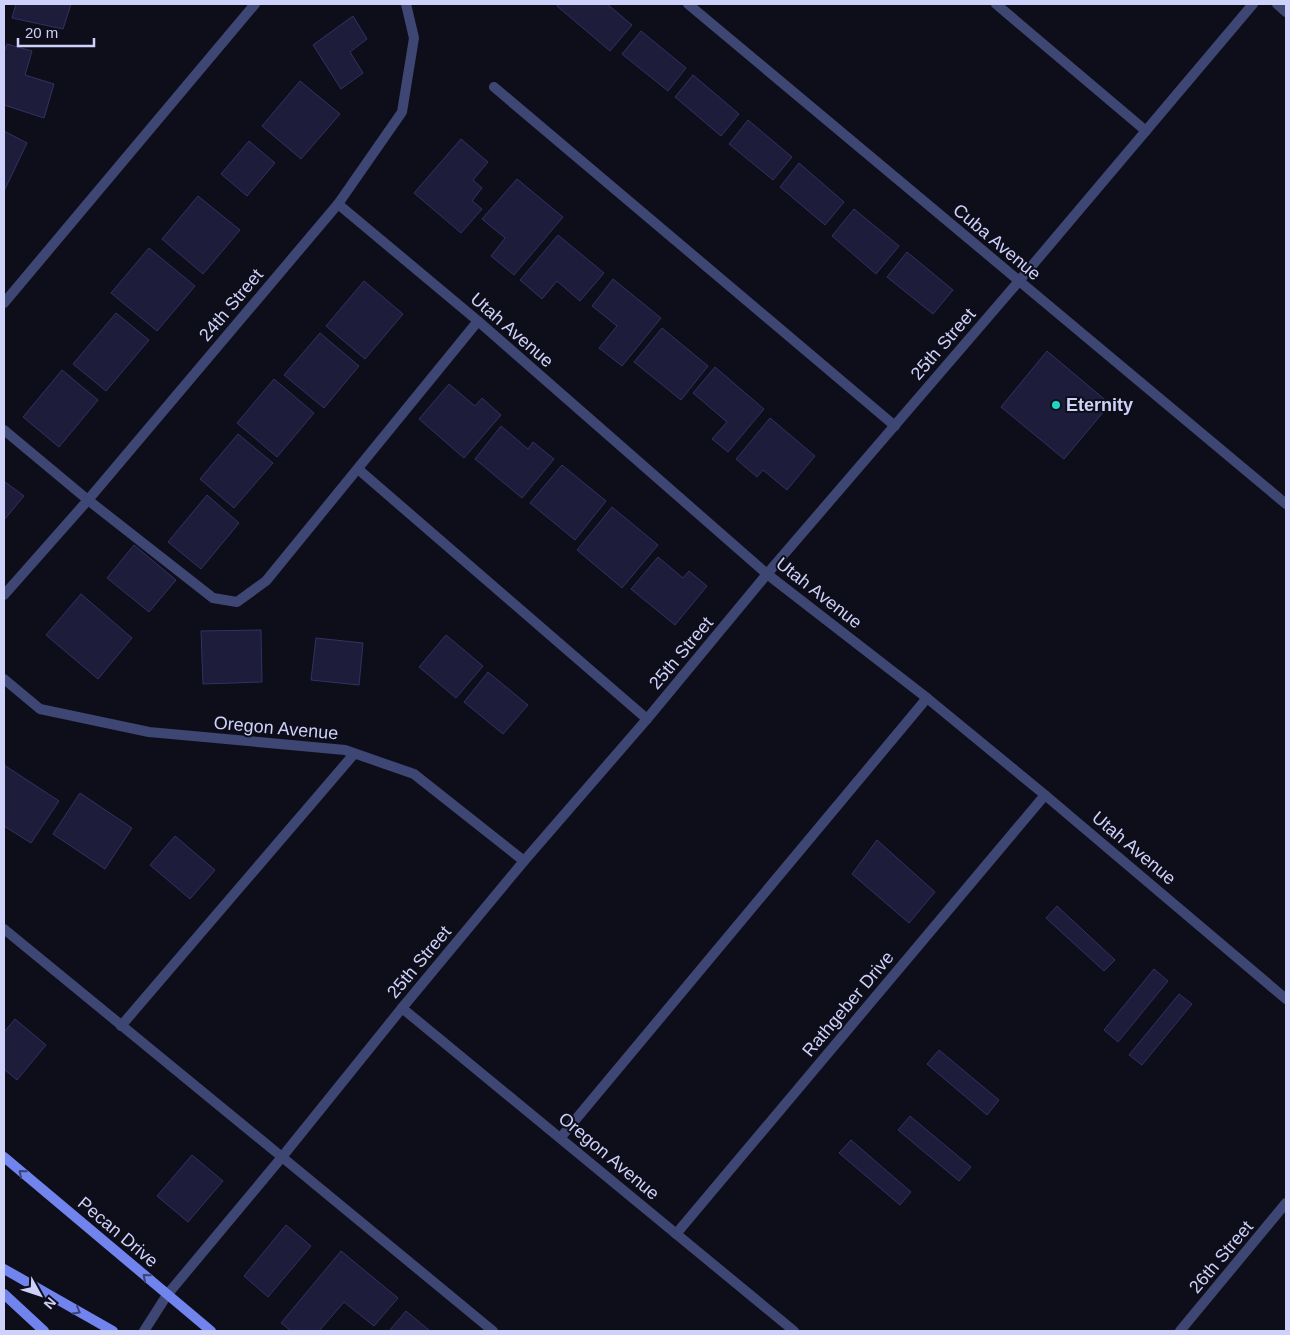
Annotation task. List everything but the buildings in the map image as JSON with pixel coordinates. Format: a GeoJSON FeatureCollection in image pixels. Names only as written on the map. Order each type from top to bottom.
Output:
{"type":"FeatureCollection","features":[{"type":"Feature","properties":{"kind":"main road","name":"Pecan Drive"},"geometry":{"type":"LineString","coordinates":[[4,1157],[210,1331]]}},
{"type":"Feature","properties":{"kind":"main road"},"geometry":{"type":"LineString","coordinates":[[4,1270],[113,1331]]}},
{"type":"Feature","properties":{"kind":"main road"},"geometry":{"type":"LineString","coordinates":[[4,1294],[44,1331]]}},
{"type":"Feature","properties":{"kind":"street"},"geometry":{"type":"LineString","coordinates":[[4,302],[255,4]]}},
{"type":"Feature","properties":{"kind":"street","name":"24th Street"},"geometry":{"type":"LineString","coordinates":[[4,595],[88,500],[338,204],[402,112],[414,38],[406,4]]}},
{"type":"Feature","properties":{"kind":"street","name":"Cuba Avenue"},"geometry":{"type":"LineString","coordinates":[[688,4],[1286,504]]}},
{"type":"Feature","properties":{"kind":"street"},"geometry":{"type":"LineString","coordinates":[[996,4],[1146,131]]}},
{"type":"Feature","properties":{"kind":"street","name":"25th Street"},"geometry":{"type":"LineString","coordinates":[[144,1331],[167,1295],[524,861],[647,719],[767,574],[1253,4]]}},
{"type":"Feature","properties":{"kind":"street"},"geometry":{"type":"LineString","coordinates":[[1276,4],[1286,12]]}},
{"type":"Feature","properties":{"kind":"street"},"geometry":{"type":"LineString","coordinates":[[494,87],[895,426]]}},
{"type":"Feature","properties":{"kind":"street","name":"Utah Avenue"},"geometry":{"type":"LineString","coordinates":[[338,204],[478,321],[767,574],[927,698],[1286,999]]}},
{"type":"Feature","properties":{"kind":"street"},"geometry":{"type":"LineString","coordinates":[[4,430],[88,500],[213,598],[237,602],[266,581],[478,321]]}},
{"type":"Feature","properties":{"kind":"street"},"geometry":{"type":"LineString","coordinates":[[358,469],[647,719]]}},
{"type":"Feature","properties":{"kind":"street","name":"Oregon Avenue"},"geometry":{"type":"LineString","coordinates":[[4,679],[40,709],[149,732],[345,750],[414,774],[524,861]]}},
{"type":"Feature","properties":{"kind":"street"},"geometry":{"type":"LineString","coordinates":[[561,1137],[927,698]]}},
{"type":"Feature","properties":{"kind":"street"},"geometry":{"type":"LineString","coordinates":[[121,1026],[354,754]]}},
{"type":"Feature","properties":{"kind":"street","name":"Rathgeber Drive"},"geometry":{"type":"LineString","coordinates":[[676,1234],[1045,795]]}},
{"type":"Feature","properties":{"kind":"street"},"geometry":{"type":"LineString","coordinates":[[4,929],[493,1331]]}},
{"type":"Feature","properties":{"kind":"street","name":"Oregon Avenue"},"geometry":{"type":"LineString","coordinates":[[402,1008],[561,1137],[794,1331]]}},
{"type":"Feature","properties":{"kind":"street","name":"26th Street"},"geometry":{"type":"LineString","coordinates":[[1180,1331],[1286,1203]]}},
{"type":"Feature","properties":{"kind":"place","name":"Eternity"},"geometry":{"type":"Point","coordinates":[1056,405]}}]}
